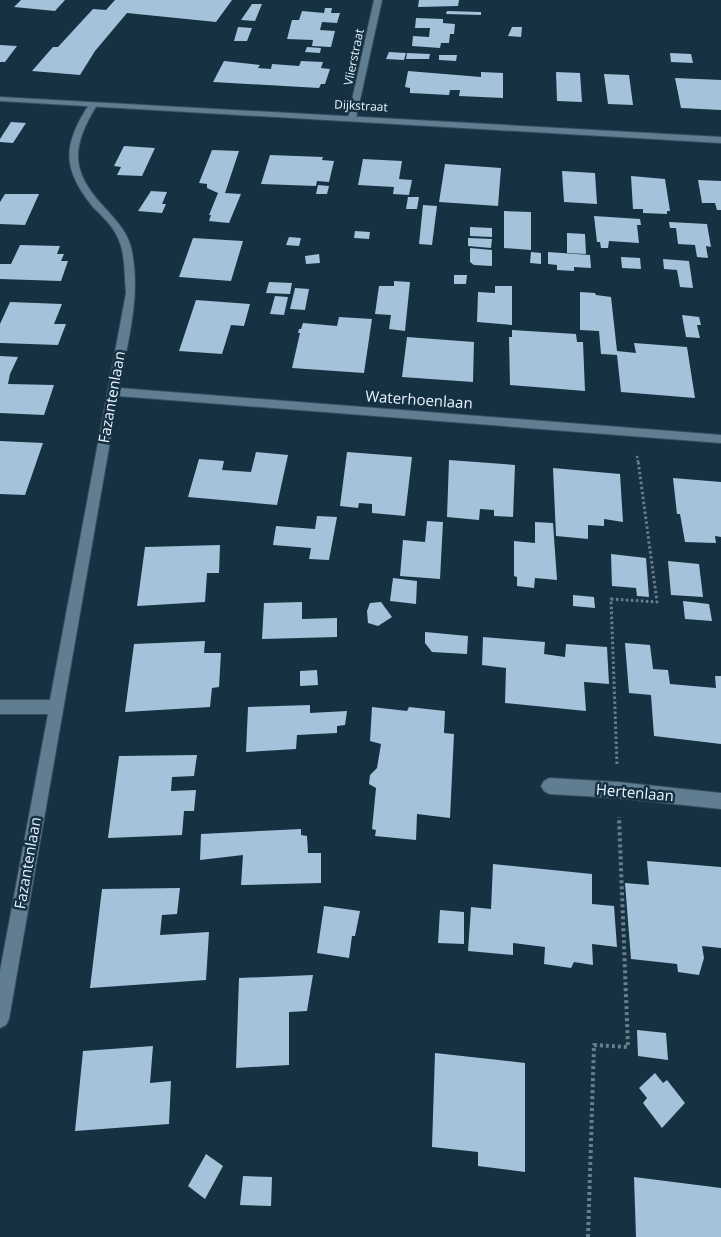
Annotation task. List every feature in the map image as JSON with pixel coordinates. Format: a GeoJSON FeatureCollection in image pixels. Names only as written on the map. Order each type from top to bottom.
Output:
{"type":"FeatureCollection","features":[{"type":"Feature","properties":{"kind":"street","name":"Vlierstraat"},"geometry":{"type":"LineString","coordinates":[[352,118],[378,0]]}},
{"type":"Feature","properties":{"kind":"street","name":"Dijkstraat"},"geometry":{"type":"LineString","coordinates":[[0,99],[721,140]]}},
{"type":"Feature","properties":{"kind":"street","name":"Fazantenlaan"},"geometry":{"type":"LineString","coordinates":[[0,1019],[131,293],[124,239],[112,220],[93,200],[80,181],[73,163],[76,141],[83,122],[93,105]]}},
{"type":"Feature","properties":{"kind":"street","name":"Waterhoenlaan"},"geometry":{"type":"LineString","coordinates":[[114,392],[721,440]]}},
{"type":"Feature","properties":{"kind":"street"},"geometry":{"type":"LineString","coordinates":[[0,707],[56,707]]}},
{"type":"Feature","properties":{"kind":"street","name":"Hertenlaan"},"geometry":{"type":"LineString","coordinates":[[549,786],[618,790],[721,801]]}},
{"type":"Feature","properties":{"kind":"path"},"geometry":{"type":"LineString","coordinates":[[588,1237],[594,1045],[628,1047],[611,599],[657,602],[634,433]]}},
{"type":"Feature","properties":{"kind":"building"},"geometry":{"type":"Polygon","coordinates":[[[21,0],[65,0],[55,11],[14,7],[21,0]]]}},
{"type":"Feature","properties":{"kind":"building"},"geometry":{"type":"Polygon","coordinates":[[[115,0],[232,0],[216,22],[127,13],[95,51],[80,75],[32,71],[53,47],[58,47],[93,9],[106,10],[115,0]]]}},
{"type":"Feature","properties":{"kind":"building"},"geometry":{"type":"Polygon","coordinates":[[[419,0],[459,0],[458,6],[418,7],[419,0]]]}},
{"type":"Feature","properties":{"kind":"building"},"geometry":{"type":"Polygon","coordinates":[[[252,4],[262,4],[255,21],[241,20],[252,4]]]}},
{"type":"Feature","properties":{"kind":"building"},"geometry":{"type":"Polygon","coordinates":[[[325,8],[332,8],[331,13],[340,13],[337,23],[322,22],[320,30],[335,31],[331,47],[312,46],[313,40],[287,39],[292,20],[299,20],[302,11],[324,13],[325,8]]]}},
{"type":"Feature","properties":{"kind":"building"},"geometry":{"type":"Polygon","coordinates":[[[447,11],[481,12],[481,15],[446,14],[447,11]]]}},
{"type":"Feature","properties":{"kind":"building"},"geometry":{"type":"Polygon","coordinates":[[[416,18],[443,19],[443,23],[455,24],[454,34],[450,34],[449,43],[441,43],[440,48],[412,46],[413,36],[429,37],[430,28],[415,28],[416,18]]]}},
{"type":"Feature","properties":{"kind":"building"},"geometry":{"type":"Polygon","coordinates":[[[238,27],[252,28],[247,41],[234,41],[238,27]]]}},
{"type":"Feature","properties":{"kind":"building"},"geometry":{"type":"Polygon","coordinates":[[[512,27],[522,27],[521,37],[508,36],[512,27]]]}},
{"type":"Feature","properties":{"kind":"building"},"geometry":{"type":"Polygon","coordinates":[[[0,45],[17,46],[5,62],[0,62],[0,45]]]}},
{"type":"Feature","properties":{"kind":"building"},"geometry":{"type":"Polygon","coordinates":[[[307,47],[321,48],[320,53],[305,52],[307,47]]]}},
{"type":"Feature","properties":{"kind":"building"},"geometry":{"type":"Polygon","coordinates":[[[389,52],[406,53],[404,60],[386,59],[389,52]]]}},
{"type":"Feature","properties":{"kind":"building"},"geometry":{"type":"Polygon","coordinates":[[[407,53],[430,54],[429,59],[406,59],[407,53]]]}},
{"type":"Feature","properties":{"kind":"building"},"geometry":{"type":"Polygon","coordinates":[[[670,53],[691,54],[693,63],[671,62],[670,53]]]}},
{"type":"Feature","properties":{"kind":"building"},"geometry":{"type":"Polygon","coordinates":[[[439,55],[457,55],[456,61],[439,60],[439,55]]]}},
{"type":"Feature","properties":{"kind":"building"},"geometry":{"type":"Polygon","coordinates":[[[224,61],[260,65],[258,68],[271,69],[272,64],[299,66],[301,61],[323,62],[321,68],[330,69],[325,84],[321,84],[319,88],[213,82],[224,61]]]}},
{"type":"Feature","properties":{"kind":"building"},"geometry":{"type":"Polygon","coordinates":[[[408,71],[481,77],[481,72],[503,73],[503,98],[459,96],[460,90],[450,90],[449,95],[410,93],[410,88],[405,87],[408,71]]]}},
{"type":"Feature","properties":{"kind":"building"},"geometry":{"type":"Polygon","coordinates":[[[556,72],[580,73],[582,102],[557,101],[556,72]]]}},
{"type":"Feature","properties":{"kind":"building"},"geometry":{"type":"Polygon","coordinates":[[[604,74],[629,75],[633,105],[608,104],[604,74]]]}},
{"type":"Feature","properties":{"kind":"building"},"geometry":{"type":"Polygon","coordinates":[[[675,78],[721,80],[721,110],[681,108],[675,78]]]}},
{"type":"Feature","properties":{"kind":"building"},"geometry":{"type":"Polygon","coordinates":[[[11,122],[26,123],[13,143],[0,142],[0,139],[11,122]]]}},
{"type":"Feature","properties":{"kind":"building"},"geometry":{"type":"Polygon","coordinates":[[[124,146],[155,148],[142,176],[117,175],[121,167],[114,166],[124,146]]]}},
{"type":"Feature","properties":{"kind":"building"},"geometry":{"type":"Polygon","coordinates":[[[212,150],[239,151],[225,193],[241,194],[229,223],[209,221],[211,215],[209,215],[218,193],[207,188],[207,184],[199,183],[212,150]]]}},
{"type":"Feature","properties":{"kind":"building"},"geometry":{"type":"Polygon","coordinates":[[[270,155],[323,157],[322,160],[334,161],[329,182],[317,181],[316,186],[261,184],[270,155]]]}},
{"type":"Feature","properties":{"kind":"building"},"geometry":{"type":"Polygon","coordinates":[[[363,159],[402,161],[399,179],[412,180],[409,195],[393,194],[394,187],[358,185],[363,159]]]}},
{"type":"Feature","properties":{"kind":"building"},"geometry":{"type":"Polygon","coordinates":[[[445,164],[501,168],[498,206],[439,202],[445,164]]]}},
{"type":"Feature","properties":{"kind":"building"},"geometry":{"type":"Polygon","coordinates":[[[562,171],[595,173],[597,204],[564,202],[562,171]]]}},
{"type":"Feature","properties":{"kind":"building"},"geometry":{"type":"Polygon","coordinates":[[[631,176],[665,179],[670,211],[667,211],[667,214],[643,213],[643,209],[633,209],[631,176]]]}},
{"type":"Feature","properties":{"kind":"building"},"geometry":{"type":"Polygon","coordinates":[[[698,180],[721,181],[721,210],[717,210],[715,203],[702,203],[698,180]]]}},
{"type":"Feature","properties":{"kind":"building"},"geometry":{"type":"Polygon","coordinates":[[[318,185],[329,186],[327,194],[316,194],[318,185]]]}},
{"type":"Feature","properties":{"kind":"building"},"geometry":{"type":"Polygon","coordinates":[[[151,191],[167,192],[162,204],[166,204],[162,213],[138,211],[151,191]]]}},
{"type":"Feature","properties":{"kind":"building"},"geometry":{"type":"Polygon","coordinates":[[[5,194],[39,194],[25,225],[0,224],[0,202],[5,194]]]}},
{"type":"Feature","properties":{"kind":"building"},"geometry":{"type":"Polygon","coordinates":[[[408,197],[419,197],[417,209],[406,209],[408,197]]]}},
{"type":"Feature","properties":{"kind":"building"},"geometry":{"type":"Polygon","coordinates":[[[423,205],[437,206],[432,245],[419,244],[423,205]]]}},
{"type":"Feature","properties":{"kind":"building"},"geometry":{"type":"Polygon","coordinates":[[[504,211],[531,212],[531,250],[504,248],[504,211]]]}},
{"type":"Feature","properties":{"kind":"building"},"geometry":{"type":"Polygon","coordinates":[[[594,216],[640,219],[641,225],[637,225],[639,243],[609,241],[608,248],[601,248],[600,242],[597,242],[594,216]]]}},
{"type":"Feature","properties":{"kind":"building"},"geometry":{"type":"Polygon","coordinates":[[[669,222],[707,224],[711,247],[706,246],[708,258],[697,257],[695,245],[678,244],[676,228],[670,228],[669,222]]]}},
{"type":"Feature","properties":{"kind":"building"},"geometry":{"type":"Polygon","coordinates":[[[470,227],[492,228],[492,237],[470,236],[470,227]]]}},
{"type":"Feature","properties":{"kind":"building"},"geometry":{"type":"Polygon","coordinates":[[[355,231],[370,232],[369,239],[354,238],[355,231]]]}},
{"type":"Feature","properties":{"kind":"building"},"geometry":{"type":"Polygon","coordinates":[[[567,233],[585,234],[586,254],[567,253],[567,233]]]}},
{"type":"Feature","properties":{"kind":"building"},"geometry":{"type":"Polygon","coordinates":[[[289,237],[301,238],[299,246],[286,245],[289,237]]]}},
{"type":"Feature","properties":{"kind":"building"},"geometry":{"type":"Polygon","coordinates":[[[193,238],[243,241],[231,281],[179,277],[193,238]]]}},
{"type":"Feature","properties":{"kind":"building"},"geometry":{"type":"Polygon","coordinates":[[[468,238],[492,239],[491,248],[468,246],[468,238]]]}},
{"type":"Feature","properties":{"kind":"building"},"geometry":{"type":"Polygon","coordinates":[[[20,245],[60,246],[57,254],[64,254],[61,261],[68,261],[61,281],[0,279],[0,264],[11,264],[20,245]]]}},
{"type":"Feature","properties":{"kind":"building"},"geometry":{"type":"Polygon","coordinates":[[[470,248],[492,250],[492,266],[474,265],[470,262],[470,248]]]}},
{"type":"Feature","properties":{"kind":"building"},"geometry":{"type":"Polygon","coordinates":[[[531,252],[541,253],[541,264],[530,263],[531,252]]]}},
{"type":"Feature","properties":{"kind":"building"},"geometry":{"type":"Polygon","coordinates":[[[548,252],[590,255],[591,268],[574,267],[574,271],[557,270],[557,265],[548,264],[548,252]]]}},
{"type":"Feature","properties":{"kind":"building"},"geometry":{"type":"Polygon","coordinates":[[[319,254],[320,263],[306,264],[305,256],[319,254]]]}},
{"type":"Feature","properties":{"kind":"building"},"geometry":{"type":"Polygon","coordinates":[[[621,257],[640,258],[641,269],[622,268],[621,257]]]}},
{"type":"Feature","properties":{"kind":"building"},"geometry":{"type":"Polygon","coordinates":[[[663,259],[689,261],[693,288],[680,287],[677,270],[664,269],[663,259]]]}},
{"type":"Feature","properties":{"kind":"building"},"geometry":{"type":"Polygon","coordinates":[[[454,275],[467,275],[466,284],[454,284],[454,275]]]}},
{"type":"Feature","properties":{"kind":"building"},"geometry":{"type":"Polygon","coordinates":[[[394,281],[410,282],[405,331],[389,329],[391,315],[375,314],[379,286],[394,286],[394,281]]]}},
{"type":"Feature","properties":{"kind":"building"},"geometry":{"type":"Polygon","coordinates":[[[269,282],[292,283],[290,294],[266,293],[269,282]]]}},
{"type":"Feature","properties":{"kind":"building"},"geometry":{"type":"Polygon","coordinates":[[[495,286],[512,286],[512,325],[477,322],[478,292],[495,293],[495,286]]]}},
{"type":"Feature","properties":{"kind":"building"},"geometry":{"type":"Polygon","coordinates":[[[295,288],[309,289],[305,310],[290,309],[295,288]]]}},
{"type":"Feature","properties":{"kind":"building"},"geometry":{"type":"Polygon","coordinates":[[[580,292],[611,297],[617,351],[636,353],[634,343],[687,347],[695,398],[621,392],[617,355],[601,354],[599,331],[580,330],[580,292]]]}},
{"type":"Feature","properties":{"kind":"building"},"geometry":{"type":"Polygon","coordinates":[[[275,296],[288,297],[284,315],[270,314],[275,296]]]}},
{"type":"Feature","properties":{"kind":"building"},"geometry":{"type":"Polygon","coordinates":[[[196,300],[250,304],[244,326],[231,325],[222,354],[179,351],[196,300]]]}},
{"type":"Feature","properties":{"kind":"building"},"geometry":{"type":"Polygon","coordinates":[[[10,302],[62,304],[54,324],[66,324],[58,345],[0,343],[0,324],[10,302]]]}},
{"type":"Feature","properties":{"kind":"building"},"geometry":{"type":"Polygon","coordinates":[[[682,315],[699,317],[701,325],[697,325],[700,338],[686,337],[682,315]]]}},
{"type":"Feature","properties":{"kind":"building"},"geometry":{"type":"Polygon","coordinates":[[[339,317],[372,319],[364,373],[292,368],[300,333],[298,333],[303,323],[337,326],[339,317]]]}},
{"type":"Feature","properties":{"kind":"building"},"geometry":{"type":"Polygon","coordinates":[[[512,330],[576,334],[577,342],[583,342],[585,391],[510,385],[509,337],[512,337],[512,330]]]}},
{"type":"Feature","properties":{"kind":"building"},"geometry":{"type":"Polygon","coordinates":[[[407,337],[474,342],[473,382],[402,377],[407,337]]]}},
{"type":"Feature","properties":{"kind":"building"},"geometry":{"type":"Polygon","coordinates":[[[0,356],[18,357],[10,374],[8,384],[54,385],[44,415],[0,413],[0,356]]]}},
{"type":"Feature","properties":{"kind":"building"},"geometry":{"type":"Polygon","coordinates":[[[0,441],[43,443],[25,495],[0,494],[0,441]]]}},
{"type":"Feature","properties":{"kind":"building"},"geometry":{"type":"Polygon","coordinates":[[[256,452],[288,455],[277,505],[188,497],[199,459],[224,461],[222,470],[251,472],[256,452]]]}},
{"type":"Feature","properties":{"kind":"building"},"geometry":{"type":"Polygon","coordinates":[[[347,452],[412,457],[405,516],[372,513],[372,504],[359,503],[358,508],[340,506],[347,452]]]}},
{"type":"Feature","properties":{"kind":"building"},"geometry":{"type":"Polygon","coordinates":[[[449,460],[515,465],[513,517],[494,516],[494,510],[480,509],[479,520],[447,517],[449,460]]]}},
{"type":"Feature","properties":{"kind":"building"},"geometry":{"type":"Polygon","coordinates":[[[553,468],[620,474],[623,522],[604,519],[604,526],[588,525],[588,539],[556,536],[553,468]]]}},
{"type":"Feature","properties":{"kind":"building"},"geometry":{"type":"Polygon","coordinates":[[[673,478],[721,482],[721,537],[715,536],[716,543],[685,542],[680,514],[677,514],[673,478]]]}},
{"type":"Feature","properties":{"kind":"building"},"geometry":{"type":"Polygon","coordinates":[[[317,516],[337,517],[329,560],[309,559],[311,548],[273,545],[276,526],[315,529],[317,516]]]}},
{"type":"Feature","properties":{"kind":"building"},"geometry":{"type":"Polygon","coordinates":[[[427,521],[443,522],[440,579],[400,576],[403,540],[425,542],[427,521]]]}},
{"type":"Feature","properties":{"kind":"building"},"geometry":{"type":"Polygon","coordinates":[[[535,522],[553,523],[557,580],[535,578],[534,588],[517,586],[517,577],[514,576],[514,541],[535,543],[535,522]]]}},
{"type":"Feature","properties":{"kind":"building"},"geometry":{"type":"Polygon","coordinates":[[[220,545],[219,573],[207,573],[205,602],[137,606],[145,547],[220,545]]]}},
{"type":"Feature","properties":{"kind":"building"},"geometry":{"type":"Polygon","coordinates":[[[611,554],[646,558],[649,597],[637,596],[636,588],[612,586],[611,554]]]}},
{"type":"Feature","properties":{"kind":"building"},"geometry":{"type":"Polygon","coordinates":[[[668,561],[699,564],[703,597],[671,595],[668,561]]]}},
{"type":"Feature","properties":{"kind":"building"},"geometry":{"type":"Polygon","coordinates":[[[393,578],[417,581],[416,604],[390,601],[393,578]]]}},
{"type":"Feature","properties":{"kind":"building"},"geometry":{"type":"Polygon","coordinates":[[[573,595],[594,597],[595,608],[573,606],[573,595]]]}},
{"type":"Feature","properties":{"kind":"building"},"geometry":{"type":"Polygon","coordinates":[[[683,601],[709,604],[712,621],[685,619],[683,601]]]}},
{"type":"Feature","properties":{"kind":"building"},"geometry":{"type":"Polygon","coordinates":[[[302,602],[302,619],[337,618],[337,637],[262,639],[264,603],[302,602]]]}},
{"type":"Feature","properties":{"kind":"building"},"geometry":{"type":"Polygon","coordinates":[[[381,602],[392,617],[378,626],[368,623],[367,611],[370,603],[381,602]]]}},
{"type":"Feature","properties":{"kind":"building"},"geometry":{"type":"Polygon","coordinates":[[[425,632],[468,636],[467,654],[432,652],[425,643],[425,632]]]}},
{"type":"Feature","properties":{"kind":"building"},"geometry":{"type":"Polygon","coordinates":[[[483,637],[545,642],[544,654],[565,657],[566,644],[607,647],[609,684],[584,682],[586,711],[505,703],[506,668],[482,665],[483,637]]]}},
{"type":"Feature","properties":{"kind":"building"},"geometry":{"type":"Polygon","coordinates":[[[205,641],[204,653],[221,653],[219,687],[212,688],[210,707],[125,712],[134,644],[205,641]]]}},
{"type":"Feature","properties":{"kind":"building"},"geometry":{"type":"Polygon","coordinates":[[[625,643],[650,645],[653,669],[668,670],[670,684],[716,688],[715,676],[721,676],[721,744],[654,736],[651,695],[629,693],[625,643]]]}},
{"type":"Feature","properties":{"kind":"building"},"geometry":{"type":"Polygon","coordinates":[[[317,670],[318,685],[300,686],[300,671],[317,670]]]}},
{"type":"Feature","properties":{"kind":"building"},"geometry":{"type":"Polygon","coordinates":[[[310,705],[310,713],[347,711],[345,725],[337,726],[337,733],[297,735],[296,749],[246,752],[248,707],[310,705]]]}},
{"type":"Feature","properties":{"kind":"building"},"geometry":{"type":"Polygon","coordinates":[[[372,707],[407,711],[409,707],[445,711],[444,733],[454,734],[450,818],[417,814],[416,840],[375,836],[376,830],[372,829],[376,788],[369,784],[370,775],[377,768],[381,744],[370,741],[372,707]]]}},
{"type":"Feature","properties":{"kind":"building"},"geometry":{"type":"Polygon","coordinates":[[[197,755],[194,776],[172,777],[171,791],[196,790],[194,811],[184,811],[182,835],[108,838],[119,756],[197,755]]]}},
{"type":"Feature","properties":{"kind":"building"},"geometry":{"type":"Polygon","coordinates":[[[301,829],[301,835],[307,836],[308,853],[321,853],[321,883],[241,885],[243,855],[200,860],[201,834],[301,829]]]}},
{"type":"Feature","properties":{"kind":"building"},"geometry":{"type":"Polygon","coordinates":[[[647,861],[721,867],[721,948],[702,946],[704,958],[699,975],[678,972],[677,964],[631,959],[625,883],[649,885],[647,861]]]}},
{"type":"Feature","properties":{"kind":"building"},"geometry":{"type":"Polygon","coordinates":[[[493,864],[592,874],[592,904],[614,906],[617,947],[592,944],[593,965],[574,962],[571,968],[544,964],[545,947],[513,943],[513,955],[468,951],[471,907],[491,909],[493,864]]]}},
{"type":"Feature","properties":{"kind":"building"},"geometry":{"type":"Polygon","coordinates":[[[180,888],[177,914],[162,915],[160,935],[209,932],[206,980],[90,988],[102,889],[180,888]]]}},
{"type":"Feature","properties":{"kind":"building"},"geometry":{"type":"Polygon","coordinates":[[[324,906],[360,911],[355,936],[352,936],[349,958],[317,953],[324,906]]]}},
{"type":"Feature","properties":{"kind":"building"},"geometry":{"type":"Polygon","coordinates":[[[440,910],[464,912],[464,944],[438,943],[440,910]]]}},
{"type":"Feature","properties":{"kind":"building"},"geometry":{"type":"Polygon","coordinates":[[[313,975],[307,1011],[289,1012],[289,1065],[236,1068],[239,978],[313,975]]]}},
{"type":"Feature","properties":{"kind":"building"},"geometry":{"type":"Polygon","coordinates":[[[637,1030],[666,1033],[668,1060],[638,1056],[637,1030]]]}},
{"type":"Feature","properties":{"kind":"building"},"geometry":{"type":"Polygon","coordinates":[[[153,1046],[150,1083],[171,1081],[169,1124],[75,1131],[83,1051],[153,1046]]]}},
{"type":"Feature","properties":{"kind":"building"},"geometry":{"type":"Polygon","coordinates":[[[435,1053],[525,1063],[525,1172],[478,1166],[478,1152],[432,1147],[435,1053]]]}},
{"type":"Feature","properties":{"kind":"building"},"geometry":{"type":"Polygon","coordinates":[[[655,1073],[663,1083],[667,1080],[685,1103],[662,1128],[643,1103],[647,1098],[639,1088],[655,1073]]]}},
{"type":"Feature","properties":{"kind":"building"},"geometry":{"type":"Polygon","coordinates":[[[206,1154],[223,1166],[205,1199],[188,1186],[206,1154]]]}},
{"type":"Feature","properties":{"kind":"building"},"geometry":{"type":"Polygon","coordinates":[[[243,1176],[272,1177],[271,1206],[240,1205],[243,1176]]]}},
{"type":"Feature","properties":{"kind":"building"},"geometry":{"type":"Polygon","coordinates":[[[634,1177],[721,1188],[721,1237],[636,1237],[634,1177]]]}}]}
